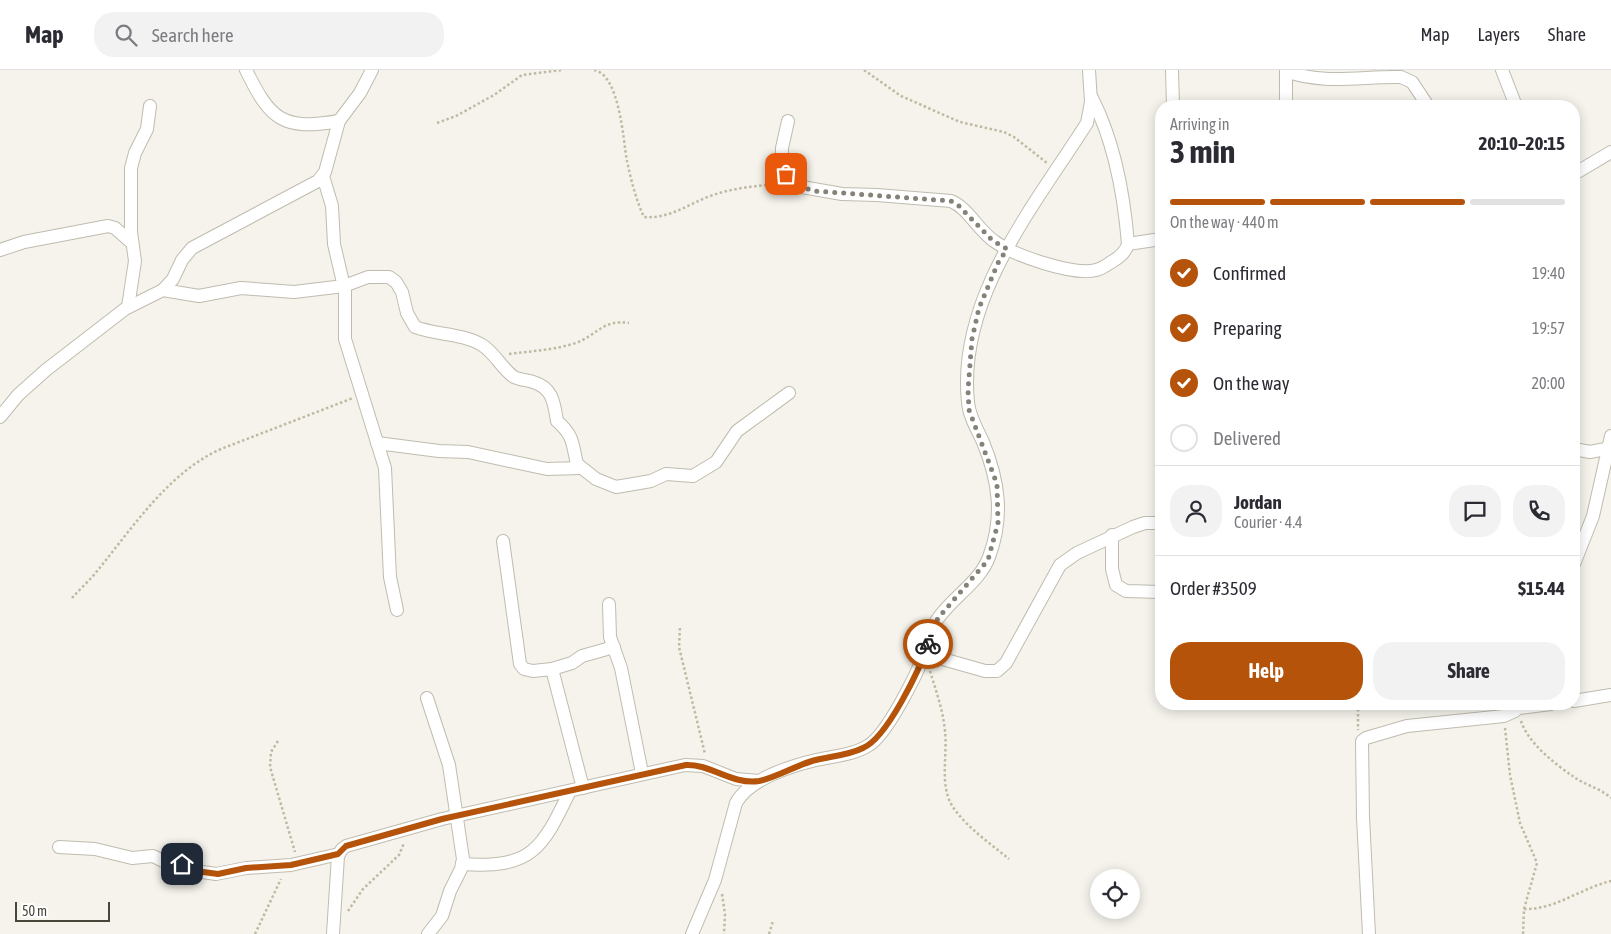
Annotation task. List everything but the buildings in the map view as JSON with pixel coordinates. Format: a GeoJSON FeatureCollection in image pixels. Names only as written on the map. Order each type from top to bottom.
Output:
{"type":"FeatureCollection","features":[{"type":"Feature","properties":{"kind":"street"},"geometry":{"type":"LineString","coordinates":[[246,70],[265,106],[277,117],[299,124],[321,124],[338,121]]}},
{"type":"Feature","properties":{"kind":"street"},"geometry":{"type":"LineString","coordinates":[[372,70],[360,93],[338,121],[323,176],[332,206],[334,244],[344,286],[345,339],[387,479],[389,563],[397,610]]}},
{"type":"Feature","properties":{"kind":"street"},"geometry":{"type":"LineString","coordinates":[[692,934],[715,880],[736,803],[745,791],[759,781],[814,760],[846,754],[869,745],[884,730],[924,655],[935,622],[988,560],[998,523],[997,484],[969,410],[968,390],[972,339],[979,308],[998,263],[1088,122],[1089,70]]}},
{"type":"Feature","properties":{"kind":"street"},"geometry":{"type":"LineString","coordinates":[[1172,70],[1172,100]]}},
{"type":"Feature","properties":{"kind":"street"},"geometry":{"type":"LineString","coordinates":[[1502,70],[1514,100]]}},
{"type":"Feature","properties":{"kind":"street"},"geometry":{"type":"LineString","coordinates":[[1286,100],[1286,71],[1297,75],[1329,79],[1401,77],[1412,82],[1424,100]]}},
{"type":"Feature","properties":{"kind":"street"},"geometry":{"type":"LineString","coordinates":[[788,121],[782,148],[782,164],[786,174],[794,182],[808,189],[842,194],[951,201],[959,206],[992,240],[1007,249],[1044,263],[1092,270],[1115,260],[1126,249],[1128,244],[1125,208],[1112,149],[1090,95]]}},
{"type":"Feature","properties":{"kind":"street"},"geometry":{"type":"LineString","coordinates":[[128,308],[135,262],[132,243],[131,168],[135,153],[147,129],[150,106]]}},
{"type":"Feature","properties":{"kind":"street"},"geometry":{"type":"LineString","coordinates":[[1580,170],[1611,152]]}},
{"type":"Feature","properties":{"kind":"street"},"geometry":{"type":"LineString","coordinates":[[0,417],[18,395],[46,370],[128,308],[163,290],[173,280],[182,260],[192,248],[308,189],[323,176]]}},
{"type":"Feature","properties":{"kind":"street"},"geometry":{"type":"LineString","coordinates":[[0,250],[24,242],[108,226],[115,228],[132,243]]}},
{"type":"Feature","properties":{"kind":"street"},"geometry":{"type":"LineString","coordinates":[[1128,244],[1155,240]]}},
{"type":"Feature","properties":{"kind":"street"},"geometry":{"type":"LineString","coordinates":[[163,290],[209,295],[241,288],[294,292],[344,286],[368,276],[389,277],[396,282],[402,292],[407,313],[415,327],[463,337],[479,343],[500,360],[515,377],[541,385],[552,395],[557,421],[570,434],[577,464],[596,479],[616,487],[651,481],[666,474],[692,476],[716,462],[740,428],[789,393]]}},
{"type":"Feature","properties":{"kind":"street"},"geometry":{"type":"LineString","coordinates":[[377,443],[468,452],[547,469],[580,468]]}},
{"type":"Feature","properties":{"kind":"street"},"geometry":{"type":"LineString","coordinates":[[1580,450],[1590,452],[1610,444]]}},
{"type":"Feature","properties":{"kind":"street"},"geometry":{"type":"LineString","coordinates":[[1580,550],[1594,516],[1610,444]]}},
{"type":"Feature","properties":{"kind":"street"},"geometry":{"type":"LineString","coordinates":[[924,655],[985,672],[1000,670],[1011,654],[1060,565],[1077,553],[1112,535],[1140,524],[1155,523]]}},
{"type":"Feature","properties":{"kind":"street"},"geometry":{"type":"LineString","coordinates":[[1112,535],[1112,569],[1116,584],[1126,591],[1155,592]]}},
{"type":"Feature","properties":{"kind":"street"},"geometry":{"type":"LineString","coordinates":[[503,541],[520,664],[526,670],[552,669],[614,647]]}},
{"type":"Feature","properties":{"kind":"street"},"geometry":{"type":"LineString","coordinates":[[609,604],[610,637],[625,685],[642,773]]}},
{"type":"Feature","properties":{"kind":"street"},"geometry":{"type":"LineString","coordinates":[[552,669],[583,788]]}},
{"type":"Feature","properties":{"kind":"street"},"geometry":{"type":"LineString","coordinates":[[1580,700],[1611,695]]}},
{"type":"Feature","properties":{"kind":"street"},"geometry":{"type":"LineString","coordinates":[[427,698],[444,747],[457,816],[462,864],[442,916],[428,934]]}},
{"type":"Feature","properties":{"kind":"street"},"geometry":{"type":"LineString","coordinates":[[1369,934],[1363,817],[1362,741],[1366,738],[1407,726],[1504,716],[1513,710]]}},
{"type":"Feature","properties":{"kind":"street"},"geometry":{"type":"LineString","coordinates":[[59,847],[95,849],[132,858],[152,856],[163,861],[180,862],[192,870],[218,874],[246,868],[295,864],[338,854],[346,846],[457,816],[642,773],[686,765],[708,768],[736,779],[759,781]]}},
{"type":"Feature","properties":{"kind":"street"},"geometry":{"type":"LineString","coordinates":[[462,864],[499,865],[513,862],[529,853],[551,831],[570,791]]}},
{"type":"Feature","properties":{"kind":"street"},"geometry":{"type":"LineString","coordinates":[[333,931],[338,854]]}},
{"type":"Feature","properties":{"kind":"path"},"geometry":{"type":"LineString","coordinates":[[437,123],[456,116],[522,75],[562,70]]}},
{"type":"Feature","properties":{"kind":"path"},"geometry":{"type":"LineString","coordinates":[[594,70],[606,76],[616,100],[625,135],[627,159],[636,196],[644,217],[655,217],[687,208],[714,194],[760,185],[794,182]]}},
{"type":"Feature","properties":{"kind":"path"},"geometry":{"type":"LineString","coordinates":[[864,70],[901,96],[968,125],[1004,132],[1014,137],[1056,171]]}},
{"type":"Feature","properties":{"kind":"path"},"geometry":{"type":"LineString","coordinates":[[500,360],[509,354],[537,352],[578,342],[610,322],[629,322]]}},
{"type":"Feature","properties":{"kind":"path"},"geometry":{"type":"LineString","coordinates":[[72,598],[146,509],[204,459],[221,449],[363,394]]}},
{"type":"Feature","properties":{"kind":"path"},"geometry":{"type":"LineString","coordinates":[[680,628],[679,647],[708,768]]}},
{"type":"Feature","properties":{"kind":"path"},"geometry":{"type":"LineString","coordinates":[[924,655],[943,714],[946,733],[945,780],[948,798],[962,818],[1009,859]]}},
{"type":"Feature","properties":{"kind":"path"},"geometry":{"type":"LineString","coordinates":[[1357,710],[1356,717],[1362,741]]}},
{"type":"Feature","properties":{"kind":"path"},"geometry":{"type":"LineString","coordinates":[[1520,710],[1523,728],[1548,756],[1574,777],[1611,798]]}},
{"type":"Feature","properties":{"kind":"path"},"geometry":{"type":"LineString","coordinates":[[1504,716],[1510,775],[1520,822],[1537,864],[1524,909],[1522,934]]}},
{"type":"Feature","properties":{"kind":"path"},"geometry":{"type":"LineString","coordinates":[[255,934],[279,882],[295,864],[270,767],[270,755],[278,742]]}},
{"type":"Feature","properties":{"kind":"path"},"geometry":{"type":"LineString","coordinates":[[333,931],[363,889],[399,854],[412,829]]}},
{"type":"Feature","properties":{"kind":"path"},"geometry":{"type":"LineString","coordinates":[[1524,909],[1540,909],[1581,891],[1611,881]]}},
{"type":"Feature","properties":{"kind":"path"},"geometry":{"type":"LineString","coordinates":[[722,888],[725,914],[724,934]]}},
{"type":"Feature","properties":{"kind":"path"},"geometry":{"type":"LineString","coordinates":[[769,934],[773,921]]}},
{"type":"Feature","properties":{"kind":"way so far"},"geometry":{"type":"LineString","coordinates":[[786,174],[802,187],[815,191],[951,201],[959,206],[992,240],[1007,249],[998,263],[979,308],[972,339],[968,390],[969,410],[983,442],[997,484],[999,503],[998,523],[988,560],[935,622],[928,644]]}},
{"type":"Feature","properties":{"kind":"route"},"geometry":{"type":"LineString","coordinates":[[182,864],[196,871],[216,874],[234,869],[291,865],[318,857],[338,854],[346,846],[399,833],[442,819],[513,805],[636,775],[686,765],[703,766],[736,779],[759,781],[814,760],[862,749],[873,742],[879,737],[900,702],[914,677],[928,644]]}}]}
